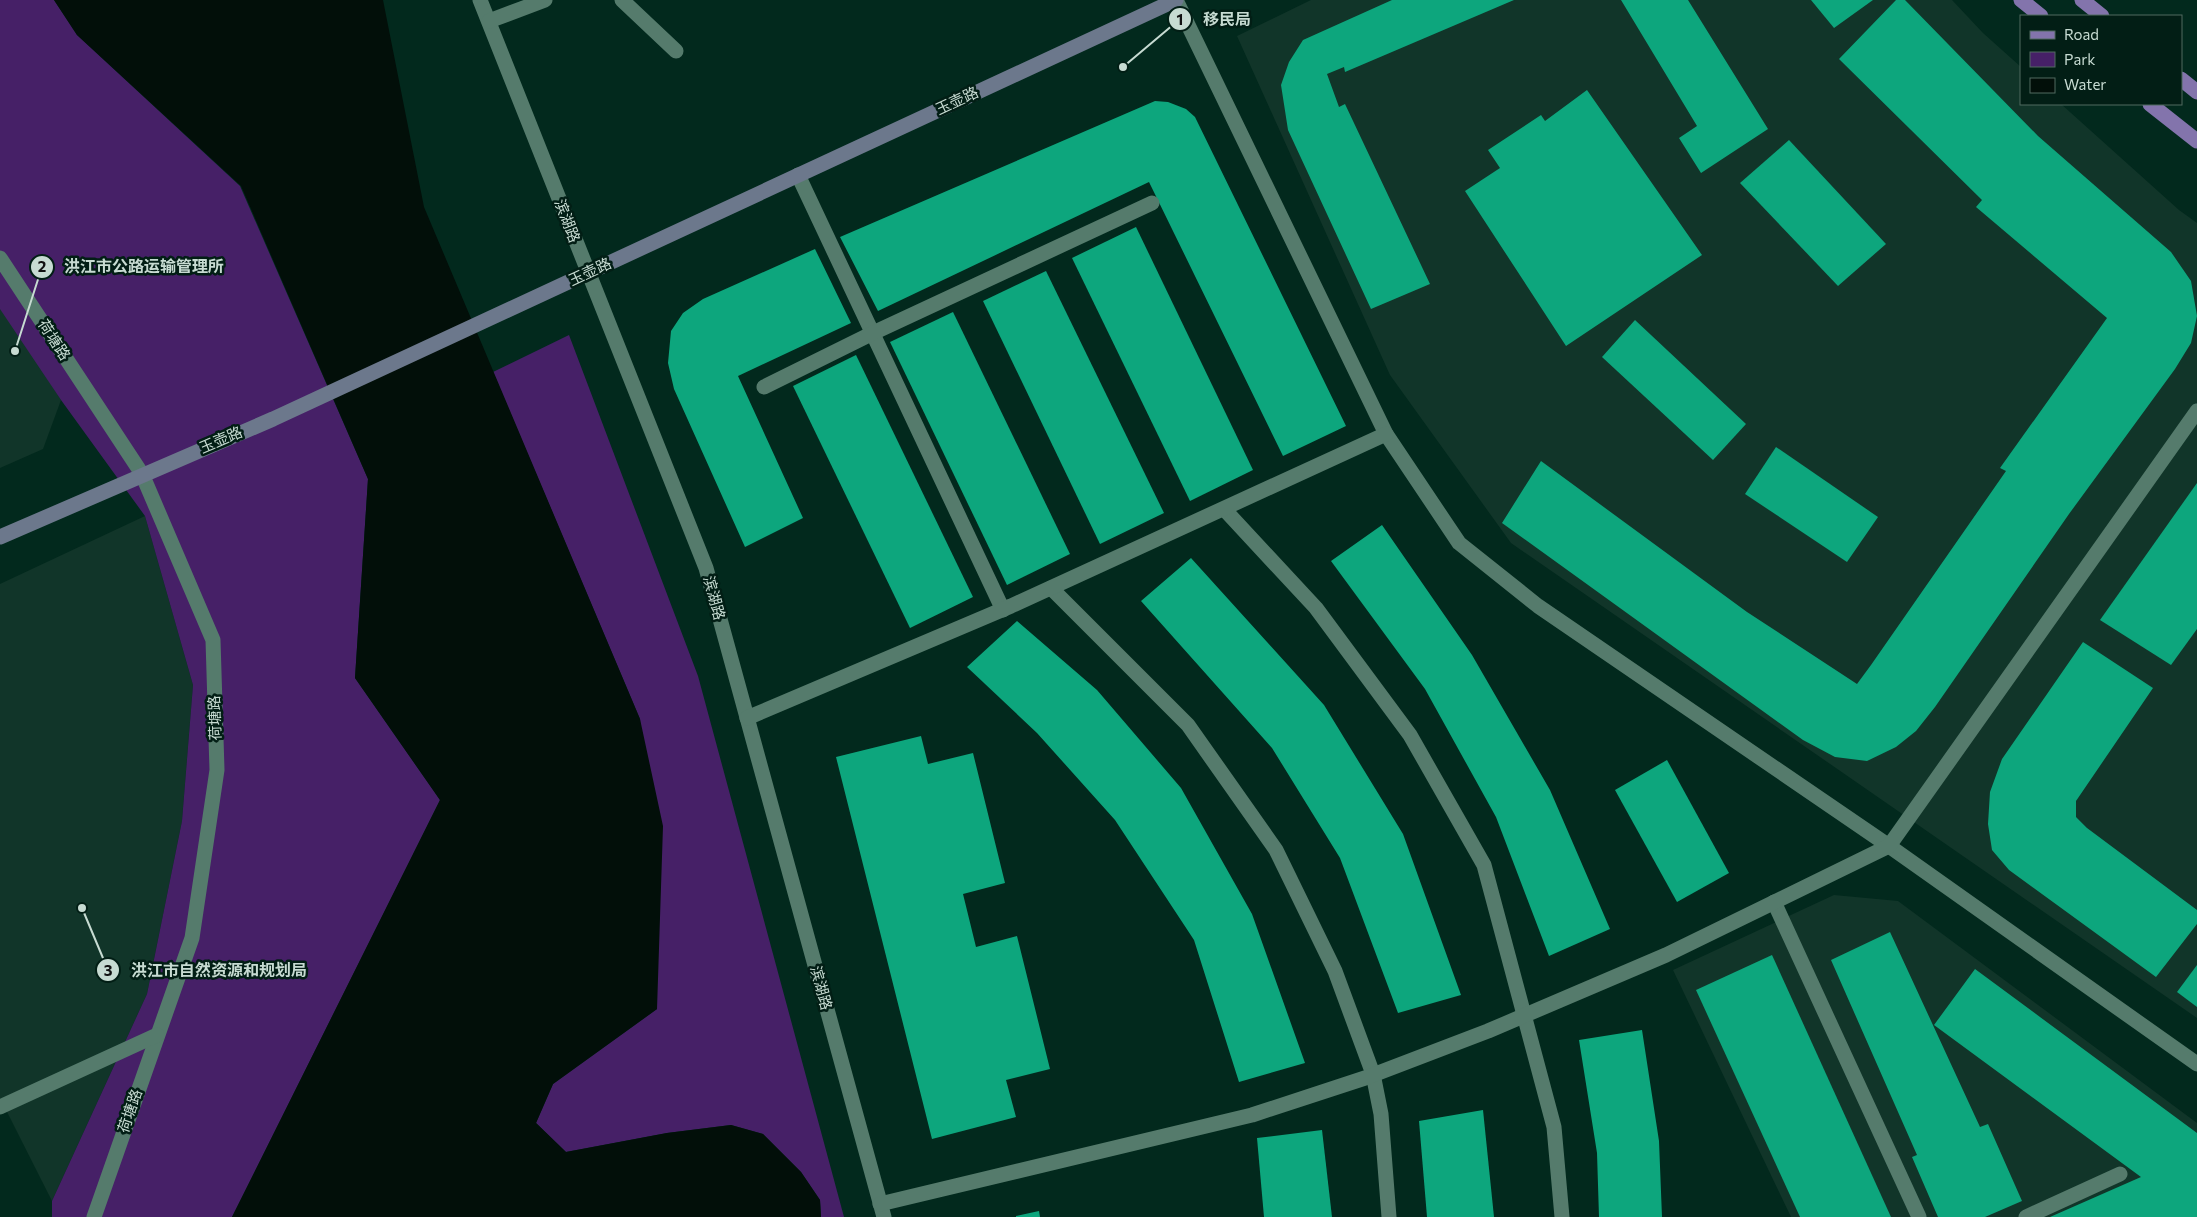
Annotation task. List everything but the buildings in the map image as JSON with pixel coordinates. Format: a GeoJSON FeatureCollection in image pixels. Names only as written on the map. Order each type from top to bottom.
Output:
{"type":"FeatureCollection","features":[{"type":"Feature","properties":{"kind":"main road"},"geometry":{"type":"LineString","coordinates":[[2021,0],[2040,15]]}},
{"type":"Feature","properties":{"kind":"main road"},"geometry":{"type":"LineString","coordinates":[[2082,0],[2101,15]]}},
{"type":"Feature","properties":{"kind":"main road"},"geometry":{"type":"LineString","coordinates":[[2182,80],[2197,92]]}},
{"type":"Feature","properties":{"kind":"main road"},"geometry":{"type":"LineString","coordinates":[[2151,105],[2197,141]]}},
{"type":"Feature","properties":{"kind":"street","name":"滨湖路"},"geometry":{"type":"LineString","coordinates":[[480,0],[706,568],[882,1211]]}},
{"type":"Feature","properties":{"kind":"street"},"geometry":{"type":"LineString","coordinates":[[489,21],[544,0]]}},
{"type":"Feature","properties":{"kind":"street"},"geometry":{"type":"LineString","coordinates":[[622,0],[676,52]]}},
{"type":"Feature","properties":{"kind":"street"},"geometry":{"type":"LineString","coordinates":[[1176,0],[1386,434],[1458,543],[1538,606],[1889,846],[2197,1064]]}},
{"type":"Feature","properties":{"kind":"street","name":"玉壶路"},"geometry":{"type":"LineString","coordinates":[[0,537],[273,419],[1176,0]]}},
{"type":"Feature","properties":{"kind":"street"},"geometry":{"type":"LineString","coordinates":[[798,175],[1003,610]]}},
{"type":"Feature","properties":{"kind":"street"},"geometry":{"type":"LineString","coordinates":[[764,387],[1152,203]]}},
{"type":"Feature","properties":{"kind":"street","name":"荷塘路"},"geometry":{"type":"LineString","coordinates":[[0,258],[142,474],[213,640],[217,770],[192,938],[94,1217]]}},
{"type":"Feature","properties":{"kind":"street"},"geometry":{"type":"LineString","coordinates":[[882,1211],[1252,1115],[1373,1074],[1526,1015],[1666,955],[1889,846],[2197,411]]}},
{"type":"Feature","properties":{"kind":"street"},"geometry":{"type":"LineString","coordinates":[[747,718],[1003,610],[1386,434]]}},
{"type":"Feature","properties":{"kind":"street"},"geometry":{"type":"LineString","coordinates":[[1224,509],[1316,608],[1410,735],[1484,865],[1526,1015],[1554,1127],[1562,1217]]}},
{"type":"Feature","properties":{"kind":"street"},"geometry":{"type":"LineString","coordinates":[[1050,588],[1188,725],[1276,850],[1335,971],[1373,1074],[1381,1114],[1389,1217]]}},
{"type":"Feature","properties":{"kind":"street"},"geometry":{"type":"LineString","coordinates":[[1774,902],[1919,1217]]}},
{"type":"Feature","properties":{"kind":"street"},"geometry":{"type":"LineString","coordinates":[[0,1107],[157,1034]]}},
{"type":"Feature","properties":{"kind":"street"},"geometry":{"type":"LineString","coordinates":[[2026,1217],[2120,1174]]}},
{"type":"Feature","properties":{"kind":"shaded area"},"geometry":{"type":"Polygon","coordinates":[[[1311,0],[1952,0],[1983,33],[2020,66],[2020,105],[2062,105],[2179,210],[2197,223],[2197,1018],[1511,543],[1390,375],[1237,36],[1311,0]]]}},
{"type":"Feature","properties":{"kind":"shaded area"},"geometry":{"type":"Polygon","coordinates":[[[0,303],[61,400],[43,449],[0,468],[0,303]]]}},
{"type":"Feature","properties":{"kind":"shaded area"},"geometry":{"type":"Polygon","coordinates":[[[145,516],[193,685],[182,821],[147,994],[52,1201],[0,1098],[0,584],[145,516]]]}},
{"type":"Feature","properties":{"kind":"shaded area"},"geometry":{"type":"Polygon","coordinates":[[[1834,895],[1898,901],[2197,1123],[2197,1217],[1791,1217],[1673,970],[1834,895]]]}},
{"type":"Feature","properties":{"kind":"green space"},"geometry":{"type":"Polygon","coordinates":[[[0,0],[54,0],[77,35],[240,186],[368,479],[355,678],[440,800],[232,1217],[52,1217],[52,1201],[147,994],[182,821],[193,685],[145,516],[61,400],[0,309],[0,0]]]}},
{"type":"Feature","properties":{"kind":"green space"},"geometry":{"type":"Polygon","coordinates":[[[569,335],[698,676],[844,1217],[821,1217],[820,1200],[801,1172],[763,1134],[731,1125],[667,1133],[566,1152],[536,1123],[553,1084],[657,1009],[640,719],[493,372],[569,335]]]}},
{"type":"Feature","properties":{"kind":"water"},"geometry":{"type":"Polygon","coordinates":[[[54,0],[383,0],[424,207],[640,719],[663,826],[657,1009],[553,1084],[536,1123],[566,1152],[667,1133],[731,1125],[763,1134],[801,1172],[820,1200],[821,1217],[232,1217],[440,800],[355,678],[368,479],[241,186],[77,35],[54,0]]]}},
{"type":"Feature","properties":{"kind":"place","name":"移民局"},"geometry":{"type":"Point","coordinates":[1123,67]}},
{"type":"Feature","properties":{"kind":"place","name":"洪江市公路运输管理所"},"geometry":{"type":"Point","coordinates":[15,351]}},
{"type":"Feature","properties":{"kind":"place","name":"洪江市自然资源和规划局"},"geometry":{"type":"Point","coordinates":[82,908]}}]}
